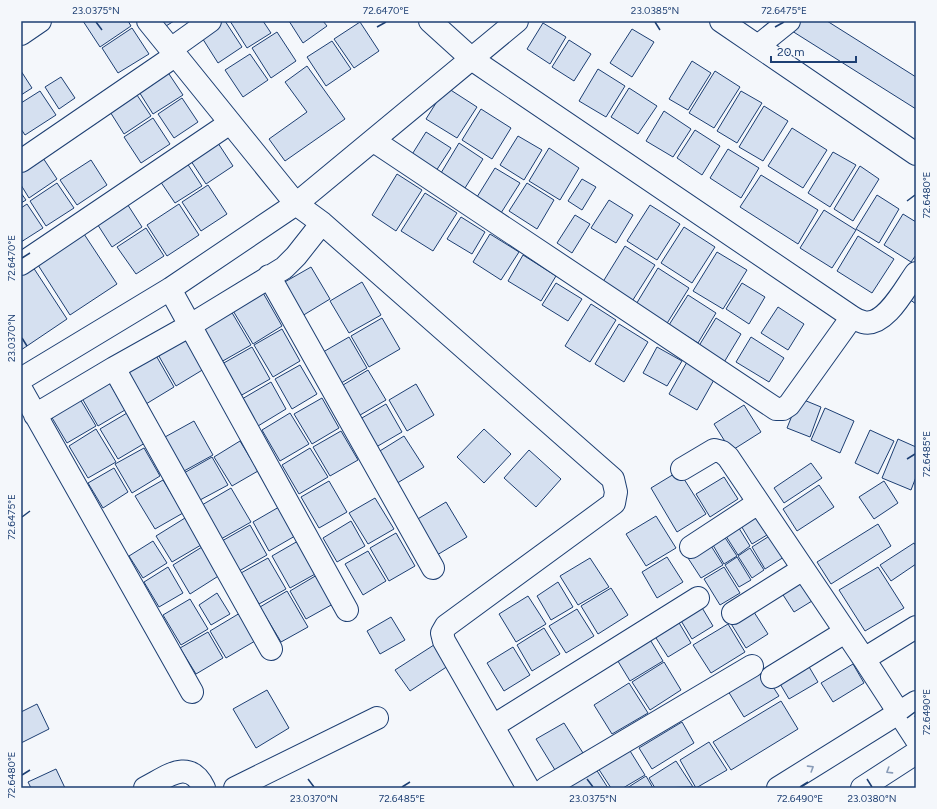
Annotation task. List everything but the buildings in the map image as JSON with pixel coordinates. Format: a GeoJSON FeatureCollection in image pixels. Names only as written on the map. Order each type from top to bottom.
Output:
{"type":"FeatureCollection","features":[{"type":"Feature","properties":{"kind":"street"},"geometry":{"type":"LineString","coordinates":[[21,34],[40,21]]}},
{"type":"Feature","properties":{"kind":"street"},"geometry":{"type":"LineString","coordinates":[[148,21],[296,204],[322,223],[612,479],[616,492],[614,503],[446,626],[442,633],[444,641],[528,788]]}},
{"type":"Feature","properties":{"kind":"street"},"geometry":{"type":"LineString","coordinates":[[21,161],[173,52],[210,21]]}},
{"type":"Feature","properties":{"kind":"street"},"geometry":{"type":"LineString","coordinates":[[430,21],[472,60],[852,317],[864,323],[878,321],[887,314],[916,273]]}},
{"type":"Feature","properties":{"kind":"street"},"geometry":{"type":"LineString","coordinates":[[21,379],[170,289],[296,204],[472,60],[517,21]]}},
{"type":"Feature","properties":{"kind":"street"},"geometry":{"type":"LineString","coordinates":[[721,21],[916,154]]}},
{"type":"Feature","properties":{"kind":"street"},"geometry":{"type":"LineString","coordinates":[[758,46],[789,21]]}},
{"type":"Feature","properties":{"kind":"street"},"geometry":{"type":"LineString","coordinates":[[21,264],[230,123]]}},
{"type":"Feature","properties":{"kind":"street"},"geometry":{"type":"LineString","coordinates":[[374,141],[776,409],[783,409],[789,405],[852,317]]}},
{"type":"Feature","properties":{"kind":"street"},"geometry":{"type":"LineString","coordinates":[[35,415],[189,326],[284,268],[296,256],[322,223]]}},
{"type":"Feature","properties":{"kind":"street"},"geometry":{"type":"LineString","coordinates":[[269,276],[432,568]]}},
{"type":"Feature","properties":{"kind":"street"},"geometry":{"type":"LineString","coordinates":[[170,289],[189,326],[347,610]]}},
{"type":"Feature","properties":{"kind":"street"},"geometry":{"type":"LineString","coordinates":[[114,368],[271,649]]}},
{"type":"Feature","properties":{"kind":"street"},"geometry":{"type":"LineString","coordinates":[[21,389],[192,692]]}},
{"type":"Feature","properties":{"kind":"street"},"geometry":{"type":"LineString","coordinates":[[682,469],[706,453],[714,450],[722,452],[728,457],[864,659],[907,708],[916,739]]}},
{"type":"Feature","properties":{"kind":"street"},"geometry":{"type":"LineString","coordinates":[[691,547],[758,503]]}},
{"type":"Feature","properties":{"kind":"street"},"geometry":{"type":"LineString","coordinates":[[733,613],[803,569]]}},
{"type":"Feature","properties":{"kind":"street"},"geometry":{"type":"LineString","coordinates":[[493,726],[698,598]]}},
{"type":"Feature","properties":{"kind":"street"},"geometry":{"type":"LineString","coordinates":[[864,659],[916,627]]}},
{"type":"Feature","properties":{"kind":"street"},"geometry":{"type":"LineString","coordinates":[[772,677],[845,632]]}},
{"type":"Feature","properties":{"kind":"street"},"geometry":{"type":"LineString","coordinates":[[546,788],[752,666]]}},
{"type":"Feature","properties":{"kind":"street"},"geometry":{"type":"LineString","coordinates":[[778,788],[907,708]]}},
{"type":"Feature","properties":{"kind":"street"},"geometry":{"type":"LineString","coordinates":[[235,788],[377,718]]}},
{"type":"Feature","properties":{"kind":"street"},"geometry":{"type":"LineString","coordinates":[[862,788],[916,754]]}},
{"type":"Feature","properties":{"kind":"street"},"geometry":{"type":"LineString","coordinates":[[145,788],[180,770],[192,772],[204,788]]}}]}
